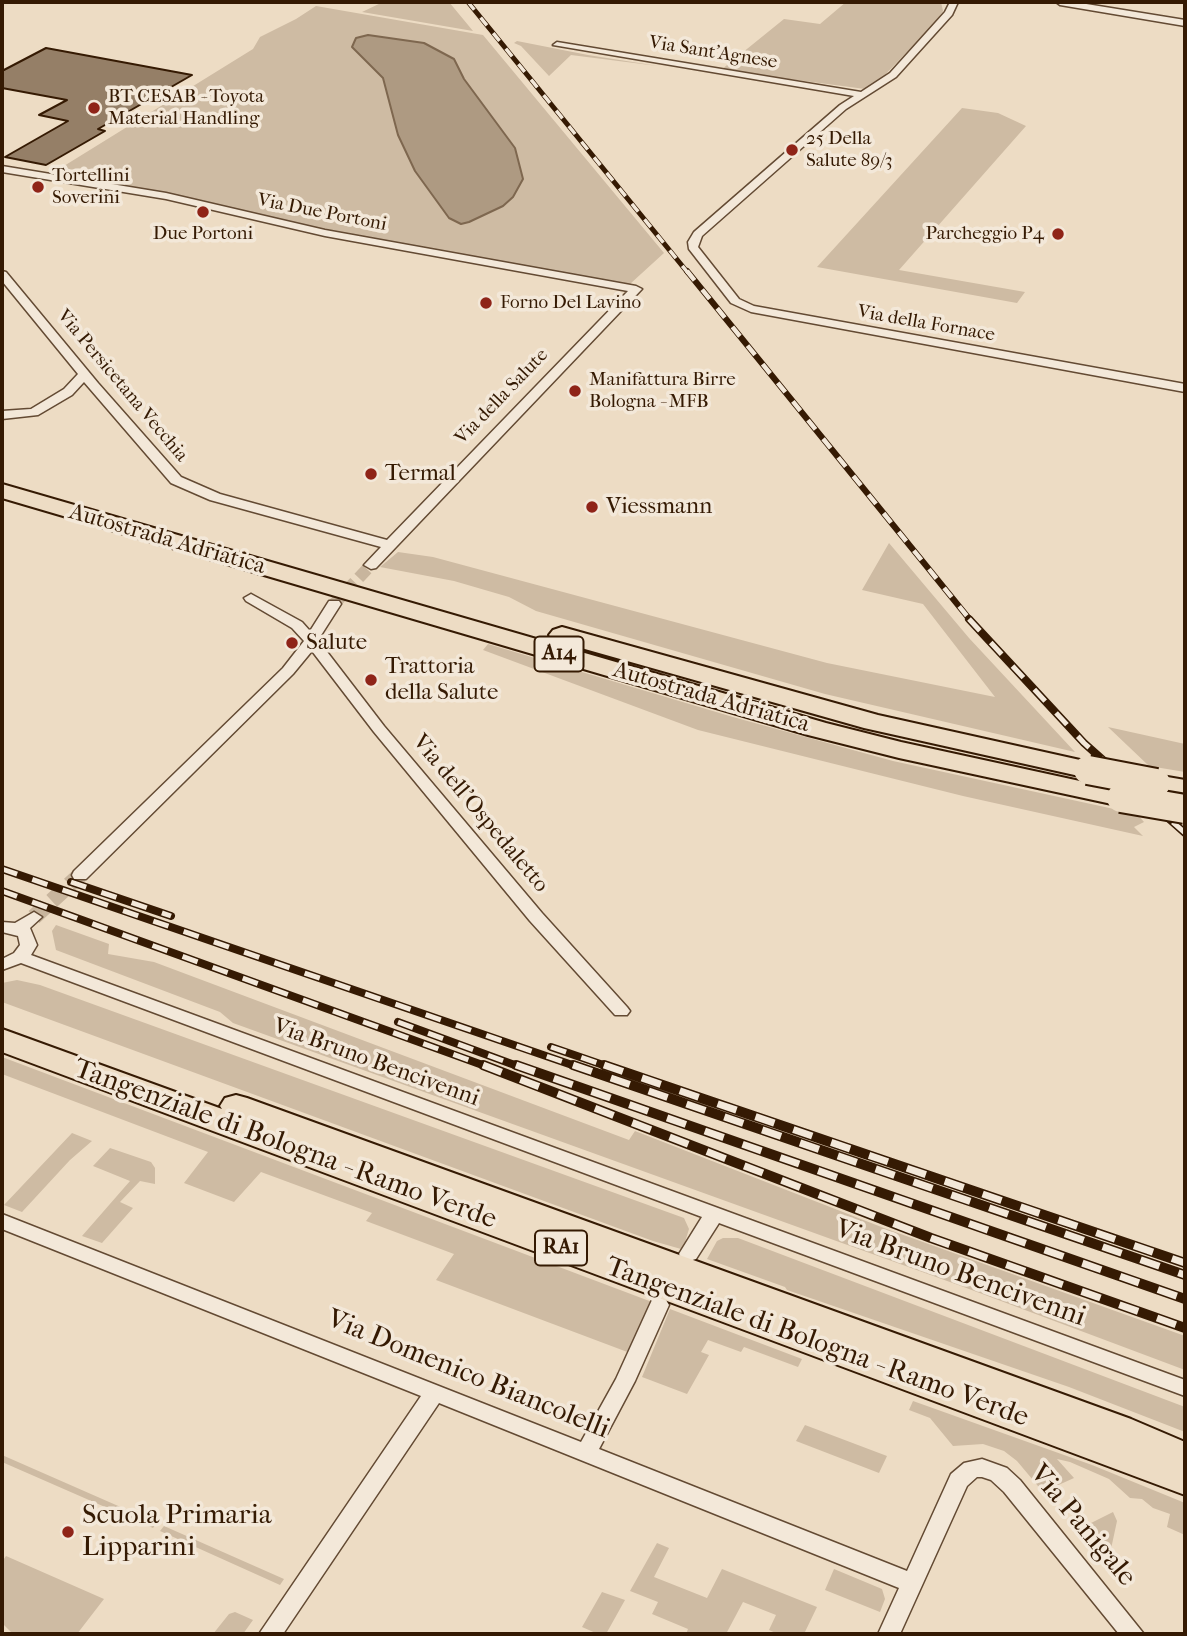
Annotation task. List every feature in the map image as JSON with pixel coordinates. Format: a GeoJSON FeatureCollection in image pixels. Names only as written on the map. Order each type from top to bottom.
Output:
{"type":"FeatureCollection","features":[{"type":"Feature","properties":{"kind":"highway","name":"Autostrada Adriatica"},"geometry":{"type":"LineString","coordinates":[[2,473],[826,710],[936,738],[1185,788]]}},
{"type":"Feature","properties":{"kind":"highway","name":"Autostrada Adriatica"},"geometry":{"type":"LineString","coordinates":[[2,491],[817,729],[972,766],[1185,809]]}},
{"type":"Feature","properties":{"kind":"highway","name":"Tangenziale di Bologna - Ramo Verde"},"geometry":{"type":"LineString","coordinates":[[2,1020],[759,1296]]}},
{"type":"Feature","properties":{"kind":"highway","name":"Tangenziale di Bologna - Ramo Verde"},"geometry":{"type":"LineString","coordinates":[[2,1041],[1185,1482]]}},
{"type":"Feature","properties":{"kind":"highway","name":"RA1"},"geometry":{"type":"LineString","coordinates":[[759,1296],[1065,1399],[1185,1443]]}},
{"type":"Feature","properties":{"kind":"highway","name":"RA1"},"geometry":{"type":"LineString","coordinates":[[759,1296],[1118,1430],[1185,1458]]}},
{"type":"Feature","properties":{"kind":"street"},"geometry":{"type":"LineString","coordinates":[[864,94],[880,85],[902,65],[949,13],[955,2]]}},
{"type":"Feature","properties":{"kind":"street"},"geometry":{"type":"LineString","coordinates":[[1060,2],[1185,23]]}},
{"type":"Feature","properties":{"kind":"street","name":"Via Sant'Agnese"},"geometry":{"type":"LineString","coordinates":[[557,45],[864,94]]}},
{"type":"Feature","properties":{"kind":"street","name":"Via della Fornace"},"geometry":{"type":"LineString","coordinates":[[864,94],[843,107],[698,234],[693,242],[698,254],[735,301],[751,309],[1185,388]]}},
{"type":"Feature","properties":{"kind":"street","name":"Via Due Portoni"},"geometry":{"type":"LineString","coordinates":[[2,169],[166,196],[324,233],[636,289]]}},
{"type":"Feature","properties":{"kind":"street","name":"Via Persicetana Vecchia"},"geometry":{"type":"LineString","coordinates":[[2,274],[167,471],[189,486],[215,497],[390,545]]}},
{"type":"Feature","properties":{"kind":"street","name":"Via della Salute"},"geometry":{"type":"LineString","coordinates":[[371,565],[636,289]]}},
{"type":"Feature","properties":{"kind":"street"},"geometry":{"type":"LineString","coordinates":[[2,415],[34,412],[70,390],[85,374]]}},
{"type":"Feature","properties":{"kind":"street"},"geometry":{"type":"LineString","coordinates":[[70,390],[94,386]]}},
{"type":"Feature","properties":{"kind":"street"},"geometry":{"type":"LineString","coordinates":[[251,598],[297,625],[312,640]]}},
{"type":"Feature","properties":{"kind":"street"},"geometry":{"type":"LineString","coordinates":[[80,875],[296,662],[334,604]]}},
{"type":"Feature","properties":{"kind":"street","name":"Via dell'Ospedaletto"},"geometry":{"type":"LineString","coordinates":[[312,640],[379,729],[537,917],[621,1011]]}},
{"type":"Feature","properties":{"kind":"street"},"geometry":{"type":"LineString","coordinates":[[10,928],[34,917]]}},
{"type":"Feature","properties":{"kind":"street"},"geometry":{"type":"LineString","coordinates":[[2,965],[20,957],[29,945],[29,938],[10,928]]}},
{"type":"Feature","properties":{"kind":"street","name":"Via Bruno Bencivenni"},"geometry":{"type":"LineString","coordinates":[[20,957],[1185,1388]]}},
{"type":"Feature","properties":{"kind":"street"},"geometry":{"type":"LineString","coordinates":[[689,1254],[715,1213]]}},
{"type":"Feature","properties":{"kind":"street","name":"Via Domenico Biancolelli"},"geometry":{"type":"LineString","coordinates":[[2,1221],[912,1583]]}},
{"type":"Feature","properties":{"kind":"street"},"geometry":{"type":"LineString","coordinates":[[587,1452],[625,1381],[659,1305]]}},
{"type":"Feature","properties":{"kind":"street"},"geometry":{"type":"LineString","coordinates":[[270,1634],[435,1392]]}},
{"type":"Feature","properties":{"kind":"street","name":"Via Panigale"},"geometry":{"type":"LineString","coordinates":[[912,1583],[959,1480],[967,1472],[977,1468],[999,1474],[1012,1486],[1133,1634]]}},
{"type":"Feature","properties":{"kind":"street"},"geometry":{"type":"LineString","coordinates":[[889,1634],[912,1583]]}},
{"type":"Feature","properties":{"kind":"shaded area"},"geometry":{"type":"Polygon","coordinates":[[[383,2],[449,2],[473,31],[362,12],[383,2]]]}},
{"type":"Feature","properties":{"kind":"shaded area"},"geometry":{"type":"Polygon","coordinates":[[[846,2],[941,2],[943,11],[934,24],[878,82],[865,89],[721,70],[784,19],[820,24],[846,2]]]}},
{"type":"Feature","properties":{"kind":"shaded area"},"geometry":{"type":"Polygon","coordinates":[[[316,6],[483,35],[664,253],[630,284],[332,231],[51,174],[253,49],[260,37],[316,6]]]}},
{"type":"Feature","properties":{"kind":"shaded area"},"geometry":{"type":"Polygon","coordinates":[[[368,35],[424,43],[454,59],[464,79],[515,148],[523,179],[513,197],[503,206],[461,224],[449,218],[415,171],[398,135],[383,78],[352,47],[356,38],[368,35]]]}},
{"type":"Feature","properties":{"kind":"shaded area"},"geometry":{"type":"Polygon","coordinates":[[[517,41],[658,66],[571,55],[549,76],[521,46],[514,43],[517,41]]]}},
{"type":"Feature","properties":{"kind":"shaded area"},"geometry":{"type":"Polygon","coordinates":[[[962,108],[998,113],[1026,126],[899,270],[1025,292],[1017,303],[817,267],[962,108]]]}},
{"type":"Feature","properties":{"kind":"shaded area"},"geometry":{"type":"Polygon","coordinates":[[[889,543],[969,638],[1075,752],[825,694],[536,611],[509,597],[454,581],[380,567],[398,552],[433,557],[827,663],[995,697],[923,604],[862,590],[889,543]]]}},
{"type":"Feature","properties":{"kind":"shaded area"},"geometry":{"type":"Polygon","coordinates":[[[488,644],[733,717],[893,761],[1137,814],[1144,822],[1134,827],[1143,836],[963,796],[698,730],[483,650],[488,644]]]}},
{"type":"Feature","properties":{"kind":"shaded area"},"geometry":{"type":"Polygon","coordinates":[[[1108,727],[1185,744],[1185,772],[1149,766],[1108,727]]]}},
{"type":"Feature","properties":{"kind":"shaded area"},"geometry":{"type":"Polygon","coordinates":[[[56,925],[109,944],[108,954],[154,962],[629,1140],[635,1131],[884,1228],[1185,1336],[1185,1370],[961,1286],[233,1023],[220,1012],[56,950],[52,931],[56,925]]]}},
{"type":"Feature","properties":{"kind":"shaded area"},"geometry":{"type":"Polygon","coordinates":[[[17,980],[40,985],[684,1218],[689,1229],[685,1242],[681,1249],[653,1241],[2,1002],[2,983],[17,980]]]}},
{"type":"Feature","properties":{"kind":"shaded area"},"geometry":{"type":"Polygon","coordinates":[[[2,1057],[652,1302],[630,1353],[436,1280],[454,1254],[366,1221],[372,1213],[261,1172],[234,1202],[184,1183],[208,1152],[2,1074],[2,1057]]]}},
{"type":"Feature","properties":{"kind":"shaded area"},"geometry":{"type":"Polygon","coordinates":[[[72,1133],[92,1141],[70,1160],[22,1212],[4,1205],[72,1133]]]}},
{"type":"Feature","properties":{"kind":"shaded area"},"geometry":{"type":"Polygon","coordinates":[[[110,1148],[151,1162],[155,1168],[155,1184],[140,1181],[120,1202],[133,1208],[102,1243],[82,1236],[130,1181],[93,1166],[110,1148]]]}},
{"type":"Feature","properties":{"kind":"shaded area"},"geometry":{"type":"Polygon","coordinates":[[[723,1238],[738,1238],[1185,1407],[1185,1432],[1069,1387],[787,1290],[707,1259],[717,1241],[723,1238]]]}},
{"type":"Feature","properties":{"kind":"shaded area"},"geometry":{"type":"Polygon","coordinates":[[[670,1309],[802,1359],[798,1367],[744,1347],[741,1352],[708,1340],[701,1352],[709,1355],[687,1394],[642,1377],[670,1309]]]}},
{"type":"Feature","properties":{"kind":"shaded area"},"geometry":{"type":"Polygon","coordinates":[[[913,1401],[1092,1465],[1185,1503],[1185,1535],[1167,1527],[1170,1514],[1153,1508],[1142,1499],[1130,1498],[1109,1479],[1070,1462],[1057,1459],[1074,1478],[1043,1492],[1017,1461],[1004,1451],[983,1444],[953,1446],[930,1418],[909,1410],[913,1401]]]}},
{"type":"Feature","properties":{"kind":"shaded area"},"geometry":{"type":"Polygon","coordinates":[[[805,1425],[887,1456],[879,1473],[796,1441],[805,1425]]]}},
{"type":"Feature","properties":{"kind":"shaded area"},"geometry":{"type":"Polygon","coordinates":[[[2,1455],[157,1523],[153,1528],[2,1462],[2,1455]]]}},
{"type":"Feature","properties":{"kind":"shaded area"},"geometry":{"type":"Polygon","coordinates":[[[1113,1512],[1117,1521],[1111,1549],[1104,1556],[1083,1527],[1113,1512]]]}},
{"type":"Feature","properties":{"kind":"shaded area"},"geometry":{"type":"Polygon","coordinates":[[[164,1526],[284,1579],[280,1585],[160,1531],[164,1526]]]}},
{"type":"Feature","properties":{"kind":"shaded area"},"geometry":{"type":"Polygon","coordinates":[[[657,1543],[669,1548],[654,1577],[707,1598],[722,1569],[817,1607],[804,1634],[778,1634],[769,1630],[776,1615],[743,1602],[726,1634],[686,1634],[688,1629],[652,1614],[658,1602],[630,1591],[657,1543]]]}},
{"type":"Feature","properties":{"kind":"shaded area"},"geometry":{"type":"Polygon","coordinates":[[[6,1556],[104,1599],[77,1634],[13,1634],[2,1623],[2,1562],[6,1556]]]}},
{"type":"Feature","properties":{"kind":"shaded area"},"geometry":{"type":"Polygon","coordinates":[[[834,1569],[882,1589],[885,1599],[880,1612],[825,1590],[834,1569]]]}},
{"type":"Feature","properties":{"kind":"shaded area"},"geometry":{"type":"Polygon","coordinates":[[[602,1592],[625,1600],[606,1634],[598,1634],[582,1627],[602,1592]]]}},
{"type":"Feature","properties":{"kind":"shaded area"},"geometry":{"type":"Polygon","coordinates":[[[235,1612],[253,1620],[243,1634],[213,1634],[229,1614],[235,1612]]]}},
{"type":"Feature","properties":{"kind":"building","name":"BT CESAB - Toyota Material Handling"},"geometry":{"type":"Polygon","coordinates":[[[46,48],[192,75],[98,129],[105,131],[46,165],[5,157],[68,121],[39,115],[67,100],[2,88],[2,71],[46,48]]]}},
{"type":"Feature","properties":{"kind":"tunnel"},"geometry":{"type":"LineString","coordinates":[[334,604],[371,565]]}},
{"type":"Feature","properties":{"kind":"tunnel"},"geometry":{"type":"LineString","coordinates":[[34,917],[80,875]]}},
{"type":"Feature","properties":{"kind":"railway"},"geometry":{"type":"LineString","coordinates":[[468,2],[688,273]]}},
{"type":"Feature","properties":{"kind":"railway"},"geometry":{"type":"LineString","coordinates":[[687,271],[971,621]]}},
{"type":"Feature","properties":{"kind":"railway"},"geometry":{"type":"LineString","coordinates":[[969,619],[1084,743],[1185,833]]}},
{"type":"Feature","properties":{"kind":"railway"},"geometry":{"type":"LineString","coordinates":[[2,869],[578,1067]]}},
{"type":"Feature","properties":{"kind":"railway"},"geometry":{"type":"LineString","coordinates":[[71,882],[171,916]]}},
{"type":"Feature","properties":{"kind":"railway"},"geometry":{"type":"LineString","coordinates":[[2,891],[488,1067]]}},
{"type":"Feature","properties":{"kind":"railway"},"geometry":{"type":"LineString","coordinates":[[398,1022],[520,1067]]}},
{"type":"Feature","properties":{"kind":"railway"},"geometry":{"type":"LineString","coordinates":[[551,1047],[609,1067]]}},
{"type":"Feature","properties":{"kind":"railway"},"geometry":{"type":"LineString","coordinates":[[483,1065],[931,1238],[1185,1328]]}},
{"type":"Feature","properties":{"kind":"railway"},"geometry":{"type":"LineString","coordinates":[[516,1065],[1185,1299]]}},
{"type":"Feature","properties":{"kind":"railway"},"geometry":{"type":"LineString","coordinates":[[573,1065],[1185,1275]]}},
{"type":"Feature","properties":{"kind":"railway"},"geometry":{"type":"LineString","coordinates":[[604,1065],[1185,1263]]}},
{"type":"Feature","properties":{"kind":"place","name":"BT CESAB - Toyota Material Handling"},"geometry":{"type":"Point","coordinates":[94,108]}},
{"type":"Feature","properties":{"kind":"place","name":"25 Della Salute 89/3"},"geometry":{"type":"Point","coordinates":[792,150]}},
{"type":"Feature","properties":{"kind":"place","name":"Tortellini Soverini"},"geometry":{"type":"Point","coordinates":[38,187]}},
{"type":"Feature","properties":{"kind":"place","name":"Due Portoni"},"geometry":{"type":"Point","coordinates":[203,212]}},
{"type":"Feature","properties":{"kind":"place","name":"Parcheggio P4"},"geometry":{"type":"Point","coordinates":[1058,234]}},
{"type":"Feature","properties":{"kind":"place","name":"Forno Del Lavino"},"geometry":{"type":"Point","coordinates":[486,303]}},
{"type":"Feature","properties":{"kind":"place","name":"Manifattura Birre Bologna - MFB"},"geometry":{"type":"Point","coordinates":[575,391]}},
{"type":"Feature","properties":{"kind":"place","name":"Termal"},"geometry":{"type":"Point","coordinates":[371,474]}},
{"type":"Feature","properties":{"kind":"place","name":"Viessmann"},"geometry":{"type":"Point","coordinates":[592,507]}},
{"type":"Feature","properties":{"kind":"place","name":"Salute"},"geometry":{"type":"Point","coordinates":[292,643]}},
{"type":"Feature","properties":{"kind":"place","name":"Trattoria della Salute"},"geometry":{"type":"Point","coordinates":[371,680]}},
{"type":"Feature","properties":{"kind":"place","name":"Scuola Primaria Lipparini"},"geometry":{"type":"Point","coordinates":[68,1532]}}]}
